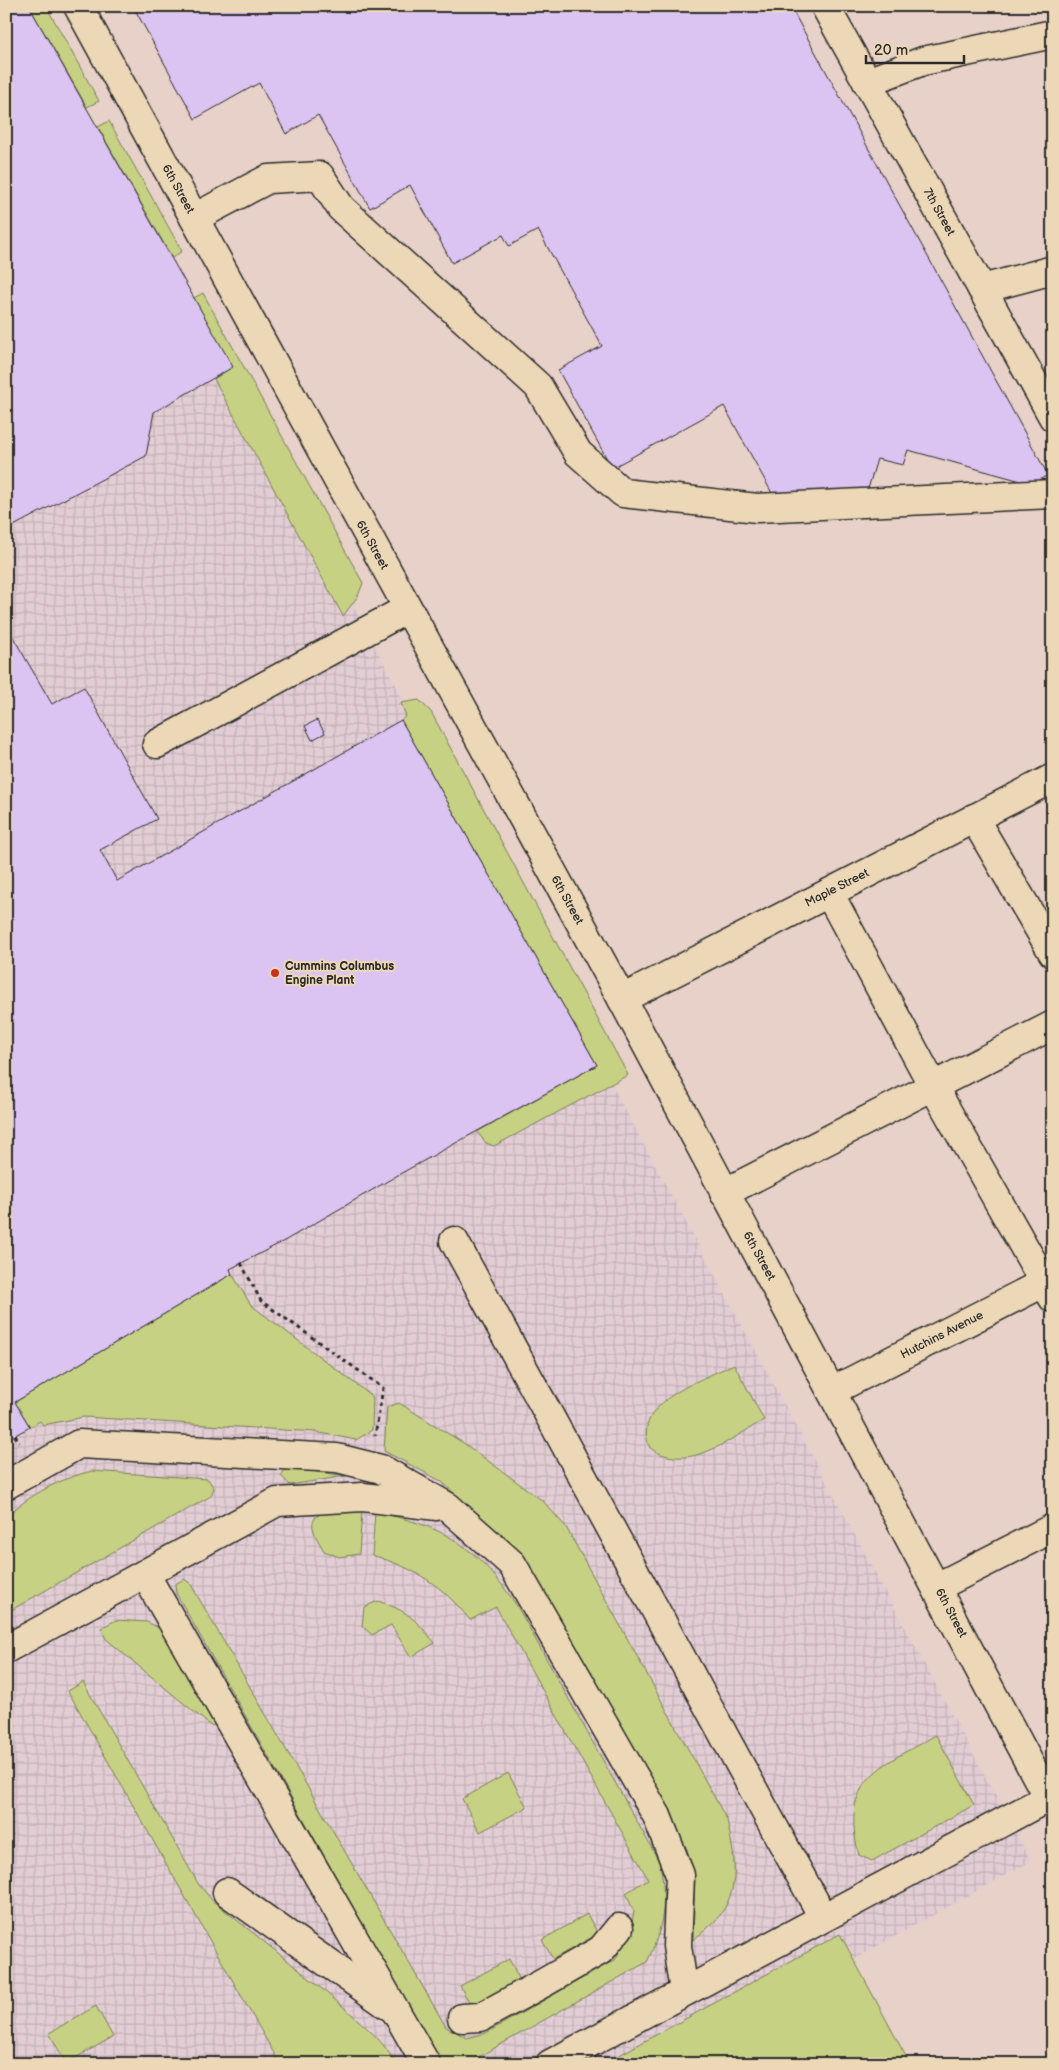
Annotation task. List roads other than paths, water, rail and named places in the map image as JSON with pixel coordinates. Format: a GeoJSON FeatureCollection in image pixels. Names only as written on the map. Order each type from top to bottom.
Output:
{"type":"FeatureCollection","features":[{"type":"Feature","properties":{"kind":"street","name":"6th Street"},"geometry":{"type":"LineString","coordinates":[[78,6],[622,999],[724,1193],[1050,1796]]}},
{"type":"Feature","properties":{"kind":"street","name":"7th Street"},"geometry":{"type":"LineString","coordinates":[[825,6],[1053,417]]}},
{"type":"Feature","properties":{"kind":"street"},"geometry":{"type":"LineString","coordinates":[[867,82],[923,61],[1053,34]]}},
{"type":"Feature","properties":{"kind":"street"},"geometry":{"type":"LineString","coordinates":[[194,218],[268,179],[320,176],[341,208],[538,386],[578,453],[623,493],[757,508],[1053,494]]}},
{"type":"Feature","properties":{"kind":"street"},"geometry":{"type":"LineString","coordinates":[[982,289],[1053,270]]}},
{"type":"Feature","properties":{"kind":"street"},"geometry":{"type":"LineString","coordinates":[[157,744],[408,609]]}},
{"type":"Feature","properties":{"kind":"street","name":"Maple Street"},"geometry":{"type":"LineString","coordinates":[[622,999],[1053,778]]}},
{"type":"Feature","properties":{"kind":"street"},"geometry":{"type":"LineString","coordinates":[[974,818],[1053,954]]}},
{"type":"Feature","properties":{"kind":"street"},"geometry":{"type":"LineString","coordinates":[[829,893],[933,1086],[1050,1286]]}},
{"type":"Feature","properties":{"kind":"street"},"geometry":{"type":"LineString","coordinates":[[724,1193],[1053,1025]]}},
{"type":"Feature","properties":{"kind":"street"},"geometry":{"type":"LineString","coordinates":[[454,1241],[823,1917]]}},
{"type":"Feature","properties":{"kind":"street","name":"Hutchins Avenue"},"geometry":{"type":"LineString","coordinates":[[832,1391],[1050,1286]]}},
{"type":"Feature","properties":{"kind":"street"},"geometry":{"type":"LineString","coordinates":[[6,1485],[80,1444],[338,1458],[382,1469],[448,1507],[512,1564],[657,1816],[680,1875],[677,1946],[684,1992]]}},
{"type":"Feature","properties":{"kind":"street"},"geometry":{"type":"LineString","coordinates":[[6,1649],[277,1502],[363,1497],[448,1507]]}},
{"type":"Feature","properties":{"kind":"street"},"geometry":{"type":"LineString","coordinates":[[937,1587],[1053,1528]]}},
{"type":"Feature","properties":{"kind":"street"},"geometry":{"type":"LineString","coordinates":[[145,1574],[426,2064]]}},
{"type":"Feature","properties":{"kind":"street"},"geometry":{"type":"LineString","coordinates":[[550,2064],[1050,1796]]}},
{"type":"Feature","properties":{"kind":"street"},"geometry":{"type":"LineString","coordinates":[[227,1892],[396,2012]]}},
{"type":"Feature","properties":{"kind":"street"},"geometry":{"type":"LineString","coordinates":[[462,2018],[481,2018],[577,1964],[601,1950],[619,1928]]}},
{"type":"Feature","properties":{"kind":"place","name":"Cummins Columbus Engine Plant"},"geometry":{"type":"Point","coordinates":[275,973]}}]}
